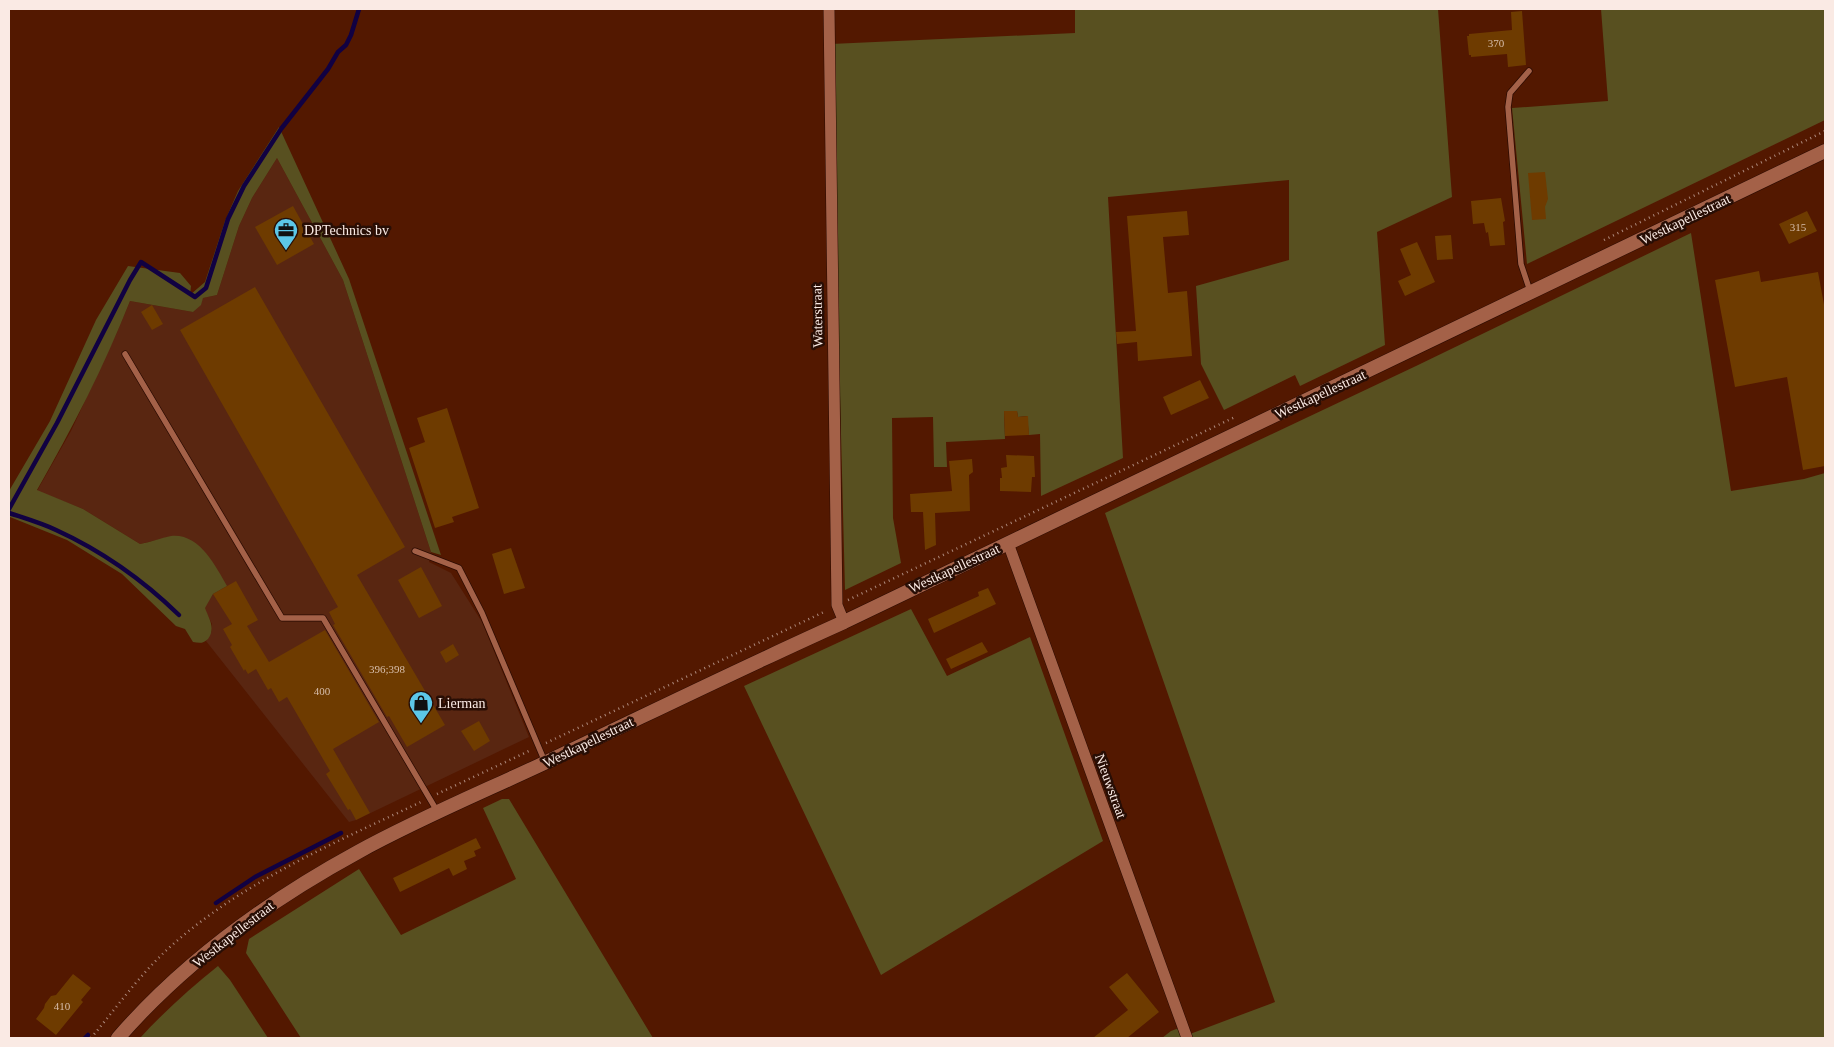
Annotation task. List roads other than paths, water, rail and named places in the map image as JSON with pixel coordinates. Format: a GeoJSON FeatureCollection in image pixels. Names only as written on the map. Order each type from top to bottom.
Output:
{"type":"FeatureCollection","features":[{"type":"Feature","properties":{"kind":"street","name":"Waterstraat"},"geometry":{"type":"LineString","coordinates":[[830,9],[832,325],[837,606],[844,622]]}},
{"type":"Feature","properties":{"kind":"street","name":"Westkapellestraat"},"geometry":{"type":"LineString","coordinates":[[118,1038],[168,987],[205,954],[253,916],[346,859],[438,813],[736,671],[844,622],[1531,294],[1825,151]]}},
{"type":"Feature","properties":{"kind":"street","name":"Nieuwstraat"},"geometry":{"type":"LineString","coordinates":[[1008,543],[1186,1038]]}},
{"type":"Feature","properties":{"kind":"lane"},"geometry":{"type":"LineString","coordinates":[[1529,71],[1510,93],[1508,107],[1521,264],[1531,294]]}},
{"type":"Feature","properties":{"kind":"lane"},"geometry":{"type":"LineString","coordinates":[[125,354],[282,618],[322,618],[438,813]]}},
{"type":"Feature","properties":{"kind":"lane"},"geometry":{"type":"LineString","coordinates":[[415,550],[458,568],[482,613],[545,762]]}},
{"type":"Feature","properties":{"kind":"waterway"},"geometry":{"type":"LineString","coordinates":[[9,509],[57,423],[141,262],[195,297],[206,288],[228,219],[244,186],[281,129],[328,69],[338,52],[346,45],[359,9]]}},
{"type":"Feature","properties":{"kind":"waterway"},"geometry":{"type":"LineString","coordinates":[[9,513],[50,527],[90,547],[136,578],[179,615]]}},
{"type":"Feature","properties":{"kind":"waterway"},"geometry":{"type":"LineString","coordinates":[[216,903],[255,877],[341,833]]}},
{"type":"Feature","properties":{"kind":"waterway"},"geometry":{"type":"LineString","coordinates":[[85,1038],[88,1035]]}},
{"type":"Feature","properties":{"kind":"place","name":"DPTechnics bv"},"geometry":{"type":"Point","coordinates":[286,251]}},
{"type":"Feature","properties":{"kind":"place","name":"Lierman"},"geometry":{"type":"Point","coordinates":[421,724]}}]}
